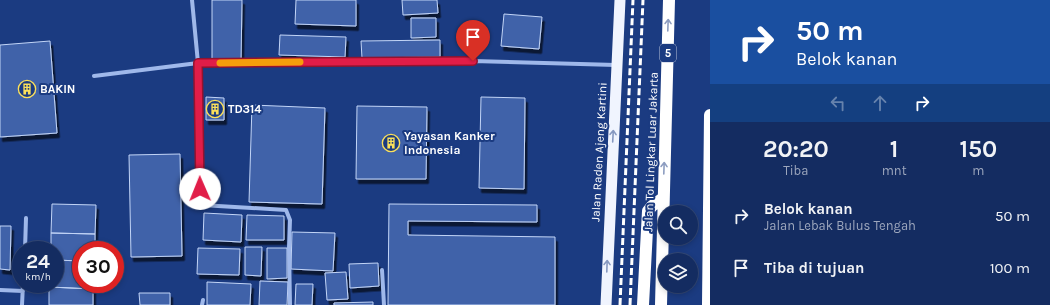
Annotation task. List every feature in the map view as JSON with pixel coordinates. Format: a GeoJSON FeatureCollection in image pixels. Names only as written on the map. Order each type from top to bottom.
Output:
{"type":"FeatureCollection","features":[{"type":"Feature","properties":{"kind":"highway","name":"Jalan Raden Ajeng Kartini"},"geometry":{"type":"LineString","coordinates":[[606,305],[620,0]]}},
{"type":"Feature","properties":{"kind":"highway","name":"Jalan Tol Lingkar Luar Jakarta"},"geometry":{"type":"LineString","coordinates":[[661,305],[669,0]]}},
{"type":"Feature","properties":{"kind":"highway"},"geometry":{"type":"LineString","coordinates":[[708,305],[710,115]]}},
{"type":"Feature","properties":{"kind":"highway"},"geometry":{"type":"LineString","coordinates":[[643,305],[648,211],[663,198]]}},
{"type":"Feature","properties":{"kind":"highway"},"geometry":{"type":"LineString","coordinates":[[709,281],[710,298]]}},
{"type":"Feature","properties":{"kind":"street"},"geometry":{"type":"LineString","coordinates":[[192,0],[198,63],[201,205],[286,210],[290,220],[290,305]]}},
{"type":"Feature","properties":{"kind":"street"},"geometry":{"type":"LineString","coordinates":[[94,76],[198,63],[473,61],[616,65]]}},
{"type":"Feature","properties":{"kind":"street"},"geometry":{"type":"LineString","coordinates":[[25,241],[26,218]]}},
{"type":"Feature","properties":{"kind":"street"},"geometry":{"type":"LineString","coordinates":[[382,270],[384,305]]}},
{"type":"Feature","properties":{"kind":"street"},"geometry":{"type":"LineString","coordinates":[[0,290],[12,291]]}},
{"type":"Feature","properties":{"kind":"street"},"geometry":{"type":"LineString","coordinates":[[22,305],[23,293]]}},
{"type":"Feature","properties":{"kind":"street"},"geometry":{"type":"LineString","coordinates":[[202,305],[203,300]]}},
{"type":"Feature","properties":{"kind":"building"},"geometry":{"type":"Polygon","coordinates":[[[212,0],[242,0],[241,61],[212,61],[212,0]]]}},
{"type":"Feature","properties":{"kind":"building"},"geometry":{"type":"Polygon","coordinates":[[[296,0],[356,0],[356,26],[295,24],[296,0]]]}},
{"type":"Feature","properties":{"kind":"building"},"geometry":{"type":"Polygon","coordinates":[[[402,0],[437,0],[438,13],[403,15],[402,0]]]}},
{"type":"Feature","properties":{"kind":"building"},"geometry":{"type":"Polygon","coordinates":[[[504,14],[542,17],[539,49],[501,46],[504,14]]]}},
{"type":"Feature","properties":{"kind":"building"},"geometry":{"type":"Polygon","coordinates":[[[411,18],[436,18],[436,37],[411,38],[411,18]]]}},
{"type":"Feature","properties":{"kind":"building"},"geometry":{"type":"Polygon","coordinates":[[[280,35],[346,37],[345,57],[279,55],[280,35]]]}},
{"type":"Feature","properties":{"kind":"building"},"geometry":{"type":"Polygon","coordinates":[[[440,40],[440,57],[362,58],[361,41],[440,40]]]}},
{"type":"Feature","properties":{"kind":"building","name":"BAKIN"},"geometry":{"type":"Polygon","coordinates":[[[50,41],[57,133],[0,137],[0,45],[50,41]]]}},
{"type":"Feature","properties":{"kind":"building","name":"TD314"},"geometry":{"type":"Polygon","coordinates":[[[206,97],[224,98],[224,120],[206,120],[206,97]]]}},
{"type":"Feature","properties":{"kind":"building"},"geometry":{"type":"Polygon","coordinates":[[[481,97],[525,98],[524,189],[479,188],[481,97]]]}},
{"type":"Feature","properties":{"kind":"building"},"geometry":{"type":"Polygon","coordinates":[[[252,105],[325,108],[322,204],[249,202],[252,105]]]}},
{"type":"Feature","properties":{"kind":"building","name":"Yayasan Kanker Indonesia"},"geometry":{"type":"Polygon","coordinates":[[[357,106],[427,107],[426,179],[356,179],[357,106]]]}},
{"type":"Feature","properties":{"kind":"building"},"geometry":{"type":"Polygon","coordinates":[[[180,154],[182,256],[131,257],[129,155],[180,154]]]}},
{"type":"Feature","properties":{"kind":"building"},"geometry":{"type":"Polygon","coordinates":[[[52,204],[96,205],[95,234],[51,233],[52,204]]]}},
{"type":"Feature","properties":{"kind":"building"},"geometry":{"type":"Polygon","coordinates":[[[389,204],[537,205],[537,222],[408,221],[408,235],[555,237],[555,305],[388,305],[389,204]]]}},
{"type":"Feature","properties":{"kind":"building"},"geometry":{"type":"Polygon","coordinates":[[[204,213],[242,215],[241,242],[203,240],[204,213]]]}},
{"type":"Feature","properties":{"kind":"building"},"geometry":{"type":"Polygon","coordinates":[[[247,215],[284,216],[284,240],[246,240],[247,215]]]}},
{"type":"Feature","properties":{"kind":"building"},"geometry":{"type":"Polygon","coordinates":[[[0,226],[11,226],[10,270],[0,269],[0,226]]]}},
{"type":"Feature","properties":{"kind":"building"},"geometry":{"type":"Polygon","coordinates":[[[292,232],[335,233],[333,271],[291,269],[292,232]]]}},
{"type":"Feature","properties":{"kind":"building"},"geometry":{"type":"Polygon","coordinates":[[[51,233],[95,234],[95,241],[72,241],[72,261],[64,260],[64,241],[51,241],[51,233]]]}},
{"type":"Feature","properties":{"kind":"building"},"geometry":{"type":"Polygon","coordinates":[[[245,247],[262,247],[261,276],[245,275],[245,247]]]}},
{"type":"Feature","properties":{"kind":"building"},"geometry":{"type":"Polygon","coordinates":[[[198,248],[240,249],[239,275],[197,274],[198,248]]]}},
{"type":"Feature","properties":{"kind":"building"},"geometry":{"type":"Polygon","coordinates":[[[267,248],[287,248],[287,278],[267,279],[267,248]]]}},
{"type":"Feature","properties":{"kind":"building"},"geometry":{"type":"Polygon","coordinates":[[[64,260],[72,261],[72,288],[64,288],[64,260]]]}},
{"type":"Feature","properties":{"kind":"building"},"geometry":{"type":"Polygon","coordinates":[[[378,263],[379,286],[350,288],[349,264],[378,263]]]}},
{"type":"Feature","properties":{"kind":"building"},"geometry":{"type":"Polygon","coordinates":[[[346,272],[348,299],[327,300],[325,273],[346,272]]]}},
{"type":"Feature","properties":{"kind":"building"},"geometry":{"type":"Polygon","coordinates":[[[260,281],[288,282],[287,305],[259,305],[260,281]]]}},
{"type":"Feature","properties":{"kind":"building"},"geometry":{"type":"Polygon","coordinates":[[[207,282],[251,284],[250,305],[207,305],[207,282]]]}},
{"type":"Feature","properties":{"kind":"building"},"geometry":{"type":"Polygon","coordinates":[[[296,284],[313,284],[312,305],[295,305],[296,284]]]}},
{"type":"Feature","properties":{"kind":"building"},"geometry":{"type":"Polygon","coordinates":[[[64,288],[72,288],[72,293],[93,293],[93,305],[49,305],[49,293],[64,293],[64,288]]]}},
{"type":"Feature","properties":{"kind":"building"},"geometry":{"type":"Polygon","coordinates":[[[139,293],[170,293],[170,305],[140,305],[139,293]]]}},
{"type":"Feature","properties":{"kind":"building"},"geometry":{"type":"Polygon","coordinates":[[[373,302],[373,305],[334,305],[334,303],[373,302]]]}},
{"type":"Feature","properties":{"kind":"railway"},"geometry":{"type":"LineString","coordinates":[[620,305],[633,0]]}},
{"type":"Feature","properties":{"kind":"railway"},"geometry":{"type":"LineString","coordinates":[[630,305],[643,0]]}},
{"type":"Feature","properties":{"kind":"slow traffic"},"geometry":{"type":"LineString","coordinates":[[220,63],[300,62]]}},
{"type":"Feature","properties":{"kind":"place","name":"BAKIN"},"geometry":{"type":"Point","coordinates":[27,89]}},
{"type":"Feature","properties":{"kind":"place","name":"TD314"},"geometry":{"type":"Point","coordinates":[215,109]}},
{"type":"Feature","properties":{"kind":"place","name":"Yayasan Kanker Indonesia"},"geometry":{"type":"Point","coordinates":[391,143]}},
{"type":"Feature","properties":{"kind":"route"},"geometry":{"type":"LineString","coordinates":[[200,189],[198,63],[473,61]]}}]}
